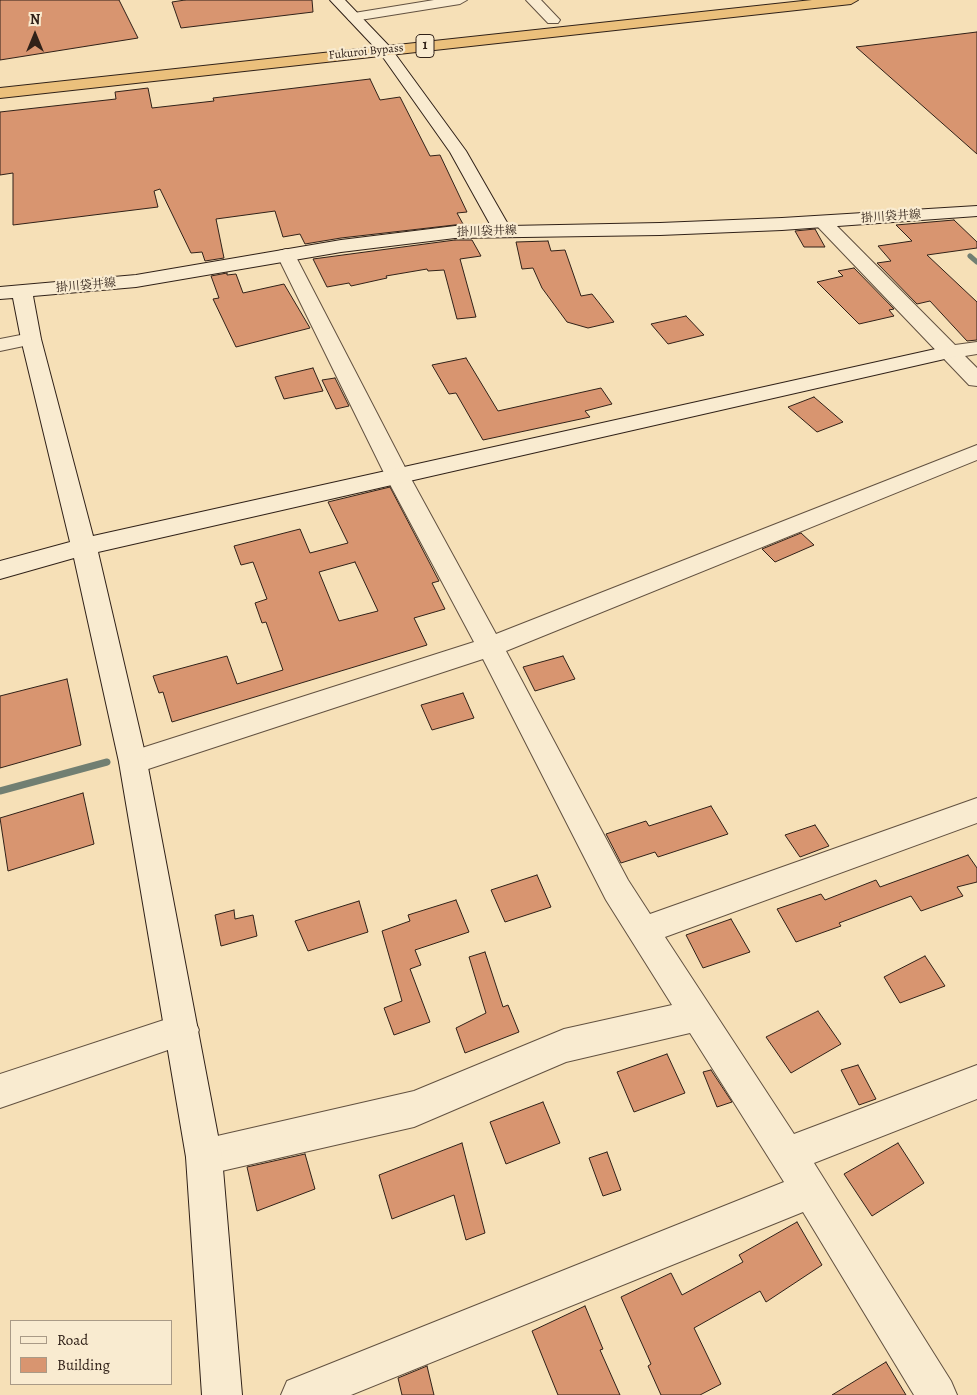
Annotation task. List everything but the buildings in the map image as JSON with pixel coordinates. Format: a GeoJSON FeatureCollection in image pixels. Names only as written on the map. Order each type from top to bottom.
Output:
{"type":"FeatureCollection","features":[{"type":"Feature","properties":{"kind":"highway","name":"Fukuroi Bypass"},"geometry":{"type":"LineString","coordinates":[[0,93],[553,20],[740,0]]}},
{"type":"Feature","properties":{"kind":"highway","name":"Fukuroi Bypass"},"geometry":{"type":"LineString","coordinates":[[0,80],[851,0]]}},
{"type":"Feature","properties":{"kind":"street"},"geometry":{"type":"LineString","coordinates":[[337,0],[380,44],[458,151],[503,231]]}},
{"type":"Feature","properties":{"kind":"street"},"geometry":{"type":"LineString","coordinates":[[354,17],[460,0]]}},
{"type":"Feature","properties":{"kind":"street"},"geometry":{"type":"LineString","coordinates":[[533,0],[553,20]]}},
{"type":"Feature","properties":{"kind":"street","name":"掛川袋井線"},"geometry":{"type":"LineString","coordinates":[[0,292],[22,292],[136,281],[286,255],[413,236],[503,231],[660,229],[823,222],[977,211]]}},
{"type":"Feature","properties":{"kind":"street"},"geometry":{"type":"LineString","coordinates":[[823,222],[977,380]]}},
{"type":"Feature","properties":{"kind":"street"},"geometry":{"type":"LineString","coordinates":[[286,255],[343,364],[397,475],[490,647],[617,890],[811,1190],[937,1395]]}},
{"type":"Feature","properties":{"kind":"street"},"geometry":{"type":"LineString","coordinates":[[22,292],[31,339],[84,547],[134,762],[204,1157],[222,1395]]}},
{"type":"Feature","properties":{"kind":"street"},"geometry":{"type":"LineString","coordinates":[[0,345],[31,339]]}},
{"type":"Feature","properties":{"kind":"street"},"geometry":{"type":"LineString","coordinates":[[0,570],[84,547],[397,475],[949,352],[977,348]]}},
{"type":"Feature","properties":{"kind":"street"},"geometry":{"type":"LineString","coordinates":[[134,762],[490,647],[977,452]]}},
{"type":"Feature","properties":{"kind":"street"},"geometry":{"type":"LineString","coordinates":[[643,931],[977,810]]}},
{"type":"Feature","properties":{"kind":"street"},"geometry":{"type":"LineString","coordinates":[[204,1157],[414,1109],[564,1046],[698,1015]]}},
{"type":"Feature","properties":{"kind":"street"},"geometry":{"type":"LineString","coordinates":[[0,1091],[182,1030]]}},
{"type":"Feature","properties":{"kind":"street"},"geometry":{"type":"LineString","coordinates":[[787,1155],[977,1082]]}},
{"type":"Feature","properties":{"kind":"street"},"geometry":{"type":"LineString","coordinates":[[301,1395],[811,1190]]}},
{"type":"Feature","properties":{"kind":"waterway"},"geometry":{"type":"LineString","coordinates":[[970,256],[977,262]]}},
{"type":"Feature","properties":{"kind":"waterway"},"geometry":{"type":"LineString","coordinates":[[0,791],[107,762]]}}]}
